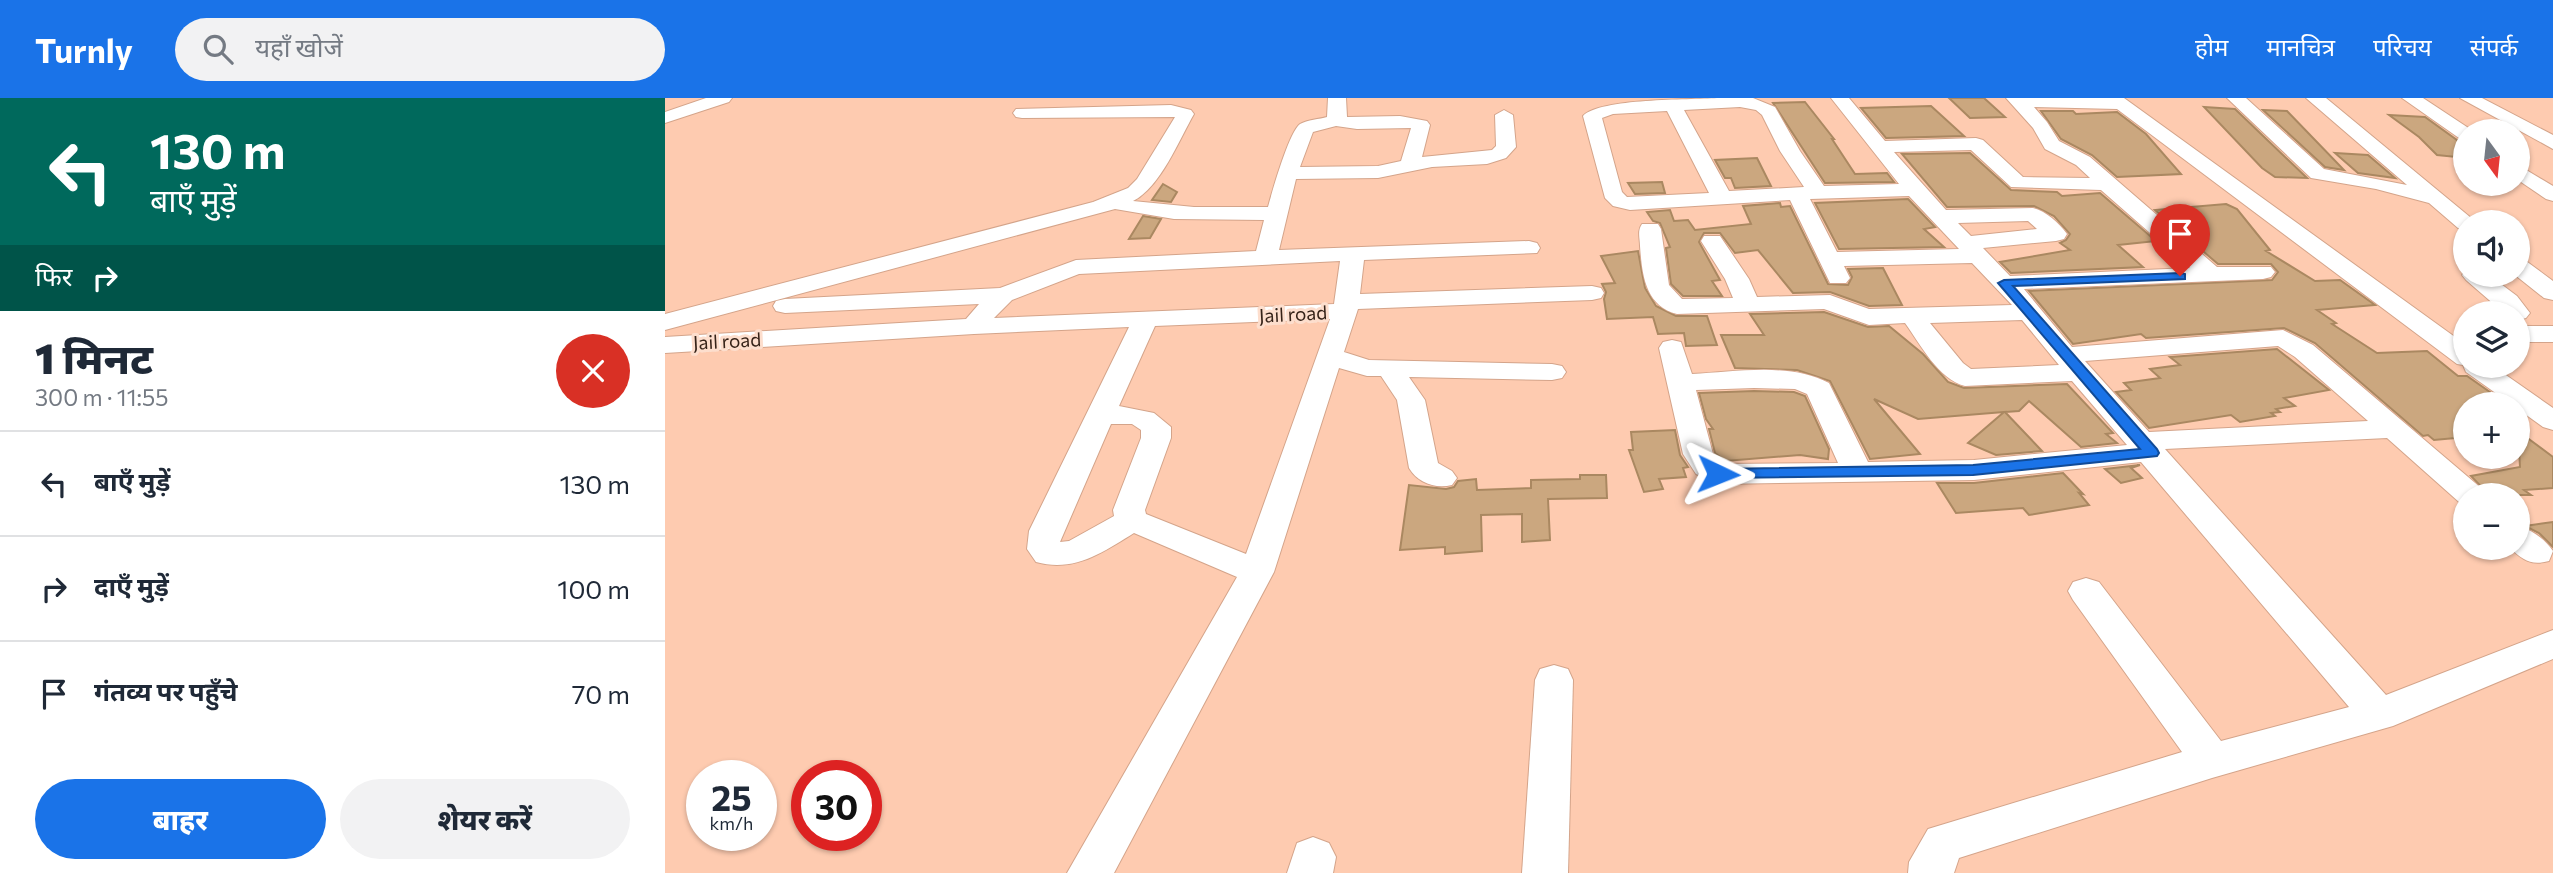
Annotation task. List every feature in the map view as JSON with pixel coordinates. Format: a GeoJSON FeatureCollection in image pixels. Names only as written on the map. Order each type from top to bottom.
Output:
{"type":"FeatureCollection","features":[{"type":"Feature","properties":{"kind":"street"},"geometry":{"type":"LineString","coordinates":[[665,118],[723,98]]}},
{"type":"Feature","properties":{"kind":"street"},"geometry":{"type":"LineString","coordinates":[[1336,120],[1337,98]]}},
{"type":"Feature","properties":{"kind":"street"},"geometry":{"type":"LineString","coordinates":[[1840,98],[1914,190],[2032,312],[2036,322],[2379,715]]}},
{"type":"Feature","properties":{"kind":"street"},"geometry":{"type":"LineString","coordinates":[[2237,98],[2314,172],[2434,198]]}},
{"type":"Feature","properties":{"kind":"street"},"geometry":{"type":"LineString","coordinates":[[2315,98],[2453,213]]}},
{"type":"Feature","properties":{"kind":"street"},"geometry":{"type":"LineString","coordinates":[[2411,98],[2453,125]]}},
{"type":"Feature","properties":{"kind":"street"},"geometry":{"type":"LineString","coordinates":[[2469,98],[2553,143]]}},
{"type":"Feature","properties":{"kind":"street"},"geometry":{"type":"LineString","coordinates":[[2017,100],[2117,101],[2453,349]]}},
{"type":"Feature","properties":{"kind":"street"},"geometry":{"type":"LineString","coordinates":[[2017,100],[2041,126],[2052,145],[2089,166],[2106,184],[2212,275]]}},
{"type":"Feature","properties":{"kind":"street"},"geometry":{"type":"LineString","coordinates":[[1853,311],[1829,258],[1807,192],[1778,123],[1764,106],[1740,102],[1610,109],[1592,116],[1612,194],[1620,202],[1630,204],[1807,192],[1914,190]]}},
{"type":"Feature","properties":{"kind":"street"},"geometry":{"type":"LineString","coordinates":[[1673,106],[1721,197]]}},
{"type":"Feature","properties":{"kind":"street"},"geometry":{"type":"LineString","coordinates":[[665,322],[1113,202],[1135,192],[1145,182],[1185,114],[1171,110],[1022,113]]}},
{"type":"Feature","properties":{"kind":"street"},"geometry":{"type":"LineString","coordinates":[[1288,173],[1365,173],[1499,154],[1506,147],[1504,115]]}},
{"type":"Feature","properties":{"kind":"street"},"geometry":{"type":"LineString","coordinates":[[1266,256],[1288,173],[1307,128],[1336,120],[1349,124],[1409,122],[1421,125],[1410,165]]}},
{"type":"Feature","properties":{"kind":"street"},"geometry":{"type":"LineString","coordinates":[[1960,128],[2018,183],[2106,184]]}},
{"type":"Feature","properties":{"kind":"street"},"geometry":{"type":"LineString","coordinates":[[1879,147],[1976,144]]}},
{"type":"Feature","properties":{"kind":"street"},"geometry":{"type":"LineString","coordinates":[[2531,179],[2553,195]]}},
{"type":"Feature","properties":{"kind":"street"},"geometry":{"type":"LineString","coordinates":[[1113,202],[1142,211],[1171,214],[1276,213]]}},
{"type":"Feature","properties":{"kind":"street"},"geometry":{"type":"LineString","coordinates":[[1829,258],[1971,249],[2056,234],[2033,214],[1941,218]]}},
{"type":"Feature","properties":{"kind":"street"},"geometry":{"type":"LineString","coordinates":[[1650,229],[1656,278],[1666,302],[1686,308],[1831,302],[1869,317],[2032,312]]}},
{"type":"Feature","properties":{"kind":"street"},"geometry":{"type":"LineString","coordinates":[[1712,241],[1738,277],[1747,305]]}},
{"type":"Feature","properties":{"kind":"street"},"geometry":{"type":"LineString","coordinates":[[974,326],[991,304],[1003,295],[1083,266],[1266,256],[1529,248]]}},
{"type":"Feature","properties":{"kind":"street"},"geometry":{"type":"LineString","coordinates":[[1353,253],[1345,307],[1592,293]]}},
{"type":"Feature","properties":{"kind":"street"},"geometry":{"type":"LineString","coordinates":[[2530,265],[2553,265]]}},
{"type":"Feature","properties":{"kind":"street"},"geometry":{"type":"LineString","coordinates":[[2004,283],[2263,272]]}},
{"type":"Feature","properties":{"kind":"street"},"geometry":{"type":"LineString","coordinates":[[2530,275],[2553,293]]}},
{"type":"Feature","properties":{"kind":"street"},"geometry":{"type":"LineString","coordinates":[[2490,287],[2508,301]]}},
{"type":"Feature","properties":{"kind":"street"},"geometry":{"type":"LineString","coordinates":[[730,305],[749,310],[821,302],[1003,295]]}},
{"type":"Feature","properties":{"kind":"street","name":"Jail road"},"geometry":{"type":"LineString","coordinates":[[665,345],[1345,307],[1331,356],[1257,572],[1090,873]]}},
{"type":"Feature","properties":{"kind":"street"},"geometry":{"type":"LineString","coordinates":[[1912,316],[1953,369],[1965,378],[2283,338],[2304,351],[2456,483]]}},
{"type":"Feature","properties":{"kind":"street"},"geometry":{"type":"LineString","coordinates":[[1132,520],[1076,552],[1048,554],[1044,551],[1042,544],[1046,531],[1145,320]]}},
{"type":"Feature","properties":{"kind":"street"},"geometry":{"type":"LineString","coordinates":[[2530,327],[2553,334]]}},
{"type":"Feature","properties":{"kind":"street"},"geometry":{"type":"LineString","coordinates":[[2428,332],[2453,333]]}},
{"type":"Feature","properties":{"kind":"street"},"geometry":{"type":"LineString","coordinates":[[1672,348],[1697,454],[1707,467],[1718,474],[1973,470],[2147,447],[2395,429]]}},
{"type":"Feature","properties":{"kind":"street"},"geometry":{"type":"LineString","coordinates":[[1331,356],[1351,365],[1390,369],[1552,372]]}},
{"type":"Feature","properties":{"kind":"street"},"geometry":{"type":"LineString","coordinates":[[1390,369],[1411,400],[1424,468],[1441,478]]}},
{"type":"Feature","properties":{"kind":"street"},"geometry":{"type":"LineString","coordinates":[[2493,378],[2553,421]]}},
{"type":"Feature","properties":{"kind":"street"},"geometry":{"type":"LineString","coordinates":[[1681,383],[1787,380],[1809,382],[1819,389],[1858,473]]}},
{"type":"Feature","properties":{"kind":"street"},"geometry":{"type":"LineString","coordinates":[[1101,415],[1132,415],[1148,420],[1156,427],[1156,438],[1129,510],[1132,520]]}},
{"type":"Feature","properties":{"kind":"street"},"geometry":{"type":"LineString","coordinates":[[1132,520],[1257,572]]}},
{"type":"Feature","properties":{"kind":"street"},"geometry":{"type":"LineString","coordinates":[[2086,591],[2212,761]]}},
{"type":"Feature","properties":{"kind":"street"},"geometry":{"type":"LineString","coordinates":[[1931,873],[1932,862],[1944,843],[2212,761],[2379,715],[2553,644]]}},
{"type":"Feature","properties":{"kind":"street"},"geometry":{"type":"LineString","coordinates":[[1545,873],[1554,680]]}},
{"type":"Feature","properties":{"kind":"building"},"geometry":{"type":"Polygon","coordinates":[[[1949,98],[1984,98],[2005,117],[1970,118],[1949,98]]]}},
{"type":"Feature","properties":{"kind":"building"},"geometry":{"type":"Polygon","coordinates":[[[1805,102],[1834,139],[1855,174],[1887,173],[1894,182],[1825,183],[1773,103],[1805,102]]]}},
{"type":"Feature","properties":{"kind":"building"},"geometry":{"type":"Polygon","coordinates":[[[1931,106],[1964,136],[1886,138],[1861,108],[1931,106]]]}},
{"type":"Feature","properties":{"kind":"building"},"geometry":{"type":"Polygon","coordinates":[[[2204,107],[2235,109],[2307,178],[2275,177],[2262,168],[2204,107]]]}},
{"type":"Feature","properties":{"kind":"building"},"geometry":{"type":"Polygon","coordinates":[[[2263,110],[2287,111],[2344,170],[2325,167],[2263,110]]]}},
{"type":"Feature","properties":{"kind":"building"},"geometry":{"type":"Polygon","coordinates":[[[2041,111],[2073,111],[2076,114],[2117,112],[2146,134],[2181,174],[2117,177],[2092,155],[2061,139],[2041,111]]]}},
{"type":"Feature","properties":{"kind":"building"},"geometry":{"type":"Polygon","coordinates":[[[2389,115],[2425,117],[2453,137],[2453,157],[2437,155],[2419,137],[2389,115]]]}},
{"type":"Feature","properties":{"kind":"building"},"geometry":{"type":"Polygon","coordinates":[[[1970,153],[2011,190],[2057,192],[2062,196],[2100,193],[2156,241],[2118,245],[2143,267],[2011,273],[2000,262],[2070,250],[2060,243],[2070,234],[2054,216],[2034,206],[1947,207],[1902,154],[1970,153]]]}},
{"type":"Feature","properties":{"kind":"building"},"geometry":{"type":"Polygon","coordinates":[[[2335,153],[2368,155],[2395,178],[2358,173],[2335,153]]]}},
{"type":"Feature","properties":{"kind":"building"},"geometry":{"type":"Polygon","coordinates":[[[1757,158],[1771,186],[1735,188],[1731,178],[1725,178],[1715,160],[1757,158]]]}},
{"type":"Feature","properties":{"kind":"building"},"geometry":{"type":"Polygon","coordinates":[[[1662,182],[1665,193],[1635,194],[1628,183],[1662,182]]]}},
{"type":"Feature","properties":{"kind":"building"},"geometry":{"type":"Polygon","coordinates":[[[1163,184],[1177,192],[1171,202],[1152,200],[1163,184]]]}},
{"type":"Feature","properties":{"kind":"building"},"geometry":{"type":"Polygon","coordinates":[[[1908,199],[1935,227],[1924,229],[1944,247],[1839,249],[1815,203],[1908,199]]]}},
{"type":"Feature","properties":{"kind":"building"},"geometry":{"type":"Polygon","coordinates":[[[1780,203],[1781,207],[1790,206],[1828,284],[1848,285],[1852,277],[1848,269],[1883,268],[1902,305],[1869,306],[1830,292],[1793,293],[1758,250],[1735,253],[1720,233],[1704,233],[1699,242],[1720,280],[1712,281],[1722,296],[1683,296],[1671,284],[1666,248],[1670,247],[1660,223],[1653,221],[1647,212],[1670,210],[1674,221],[1688,220],[1695,230],[1751,224],[1743,206],[1780,203]]]}},
{"type":"Feature","properties":{"kind":"building"},"geometry":{"type":"Polygon","coordinates":[[[2226,204],[2237,209],[2270,250],[2266,251],[2315,281],[2340,280],[2375,305],[2317,310],[2336,323],[2332,324],[2377,353],[2427,351],[2453,372],[2453,378],[2470,378],[2490,392],[2453,392],[2453,438],[2434,440],[2428,435],[2423,436],[2315,343],[2284,328],[2146,338],[2141,334],[2073,344],[2029,291],[2272,280],[2278,272],[2271,264],[2218,264],[2155,210],[2226,204]]]}},
{"type":"Feature","properties":{"kind":"building"},"geometry":{"type":"Polygon","coordinates":[[[1143,216],[1161,219],[1150,238],[1129,239],[1143,216]]]}},
{"type":"Feature","properties":{"kind":"building"},"geometry":{"type":"Polygon","coordinates":[[[1638,251],[1645,288],[1656,306],[1676,316],[1707,316],[1717,345],[1686,346],[1684,333],[1658,334],[1653,317],[1607,319],[1604,299],[1606,292],[1602,284],[1615,283],[1601,256],[1638,251]]]}},
{"type":"Feature","properties":{"kind":"building"},"geometry":{"type":"Polygon","coordinates":[[[1824,312],[1868,327],[1889,326],[1923,354],[1948,382],[1964,388],[2067,384],[2113,433],[2106,434],[2117,443],[2081,447],[2029,401],[2019,411],[2005,412],[2042,451],[1996,455],[1968,443],[2004,412],[1918,419],[1874,399],[1920,454],[1870,459],[1830,381],[1797,370],[1735,368],[1721,335],[1764,335],[1750,314],[1824,312]]]}},
{"type":"Feature","properties":{"kind":"building"},"geometry":{"type":"Polygon","coordinates":[[[2277,349],[2329,390],[2284,398],[2295,406],[2276,409],[2280,412],[2271,413],[2275,416],[2240,422],[2231,415],[2149,428],[2116,392],[2131,390],[2124,383],[2160,378],[2150,369],[2180,365],[2170,357],[2277,349]]]}},
{"type":"Feature","properties":{"kind":"building"},"geometry":{"type":"Polygon","coordinates":[[[1794,392],[1805,396],[1829,449],[1828,459],[1800,455],[1725,461],[1715,453],[1709,429],[1713,429],[1706,419],[1699,393],[1794,392]]]}},
{"type":"Feature","properties":{"kind":"building"},"geometry":{"type":"Polygon","coordinates":[[[1675,430],[1680,455],[1688,467],[1683,468],[1686,477],[1659,479],[1663,489],[1644,492],[1629,450],[1633,450],[1631,432],[1675,430]]]}},
{"type":"Feature","properties":{"kind":"building"},"geometry":{"type":"Polygon","coordinates":[[[2530,440],[2553,457],[2553,488],[2530,490],[2530,483],[2478,483],[2471,476],[2509,469],[2530,469],[2530,440]]]}},
{"type":"Feature","properties":{"kind":"building"},"geometry":{"type":"Polygon","coordinates":[[[2140,465],[2131,468],[2142,478],[2121,483],[2105,469],[2140,465]]]}},
{"type":"Feature","properties":{"kind":"building"},"geometry":{"type":"Polygon","coordinates":[[[2063,473],[2083,494],[2079,493],[2089,505],[2029,515],[2023,508],[1956,513],[1937,483],[1974,483],[2063,473]]]}},
{"type":"Feature","properties":{"kind":"building"},"geometry":{"type":"Polygon","coordinates":[[[1580,475],[1606,475],[1607,498],[1548,499],[1550,540],[1522,542],[1522,514],[1481,515],[1482,551],[1445,554],[1445,547],[1400,550],[1409,485],[1446,489],[1454,487],[1458,481],[1476,479],[1477,490],[1531,488],[1531,480],[1580,479],[1580,475]]]}},
{"type":"Feature","properties":{"kind":"building"},"geometry":{"type":"Polygon","coordinates":[[[2553,522],[2553,547],[2539,533],[2530,528],[2530,525],[2553,522]]]}},
{"type":"Feature","properties":{"kind":"route"},"geometry":{"type":"LineString","coordinates":[[1718,474],[1973,470],[2152,453],[2004,283],[2180,276]]}}]}
